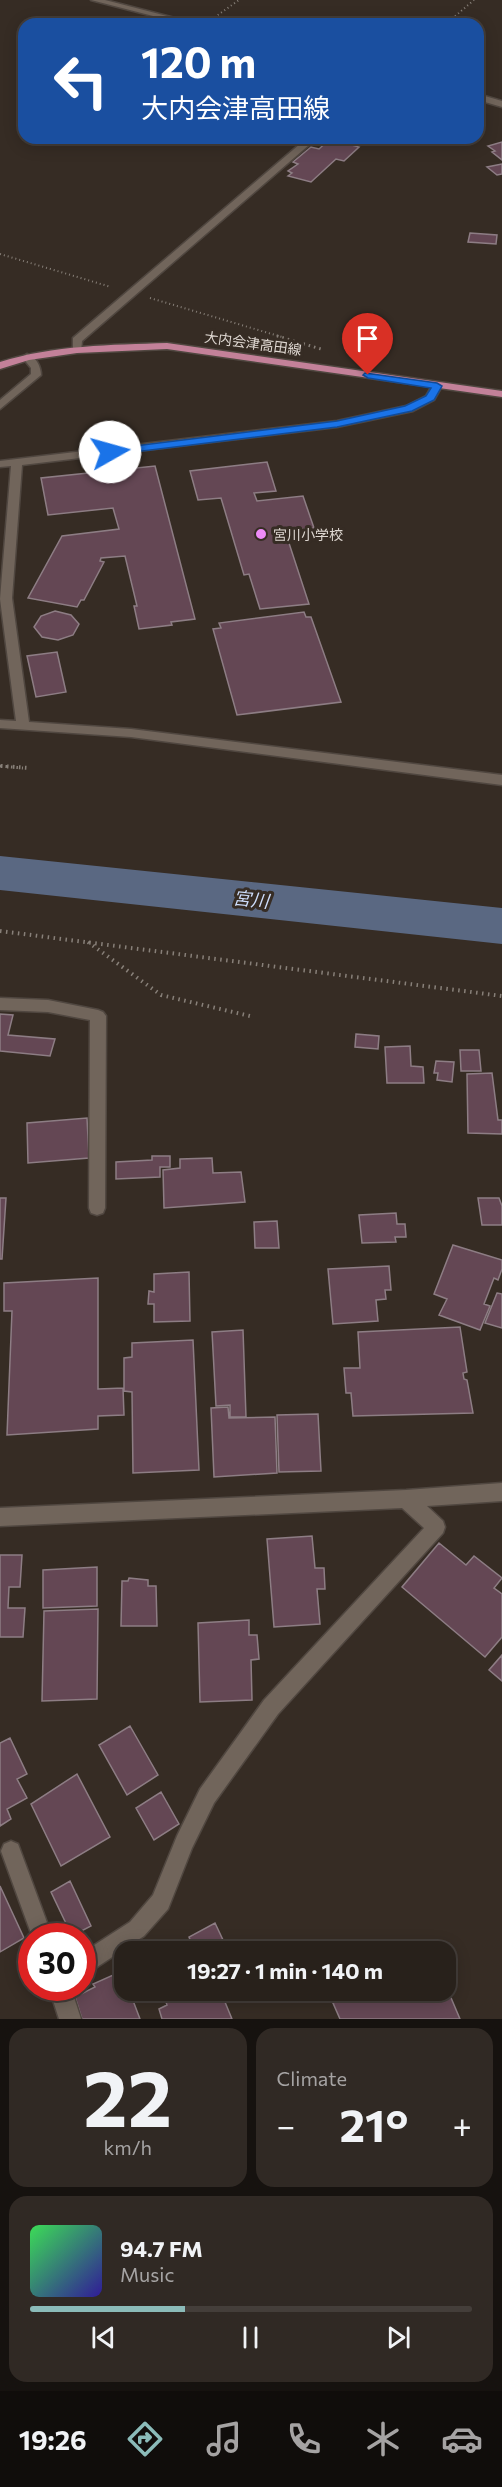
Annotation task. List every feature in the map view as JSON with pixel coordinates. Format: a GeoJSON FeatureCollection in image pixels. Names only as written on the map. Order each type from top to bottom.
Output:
{"type":"FeatureCollection","features":[{"type":"Feature","properties":{"kind":"main road","name":"大内会津高田線"},"geometry":{"type":"LineString","coordinates":[[0,366],[27,357],[76,350],[167,346],[502,394]]}},
{"type":"Feature","properties":{"kind":"street"},"geometry":{"type":"LineString","coordinates":[[95,0],[169,18]]}},
{"type":"Feature","properties":{"kind":"street"},"geometry":{"type":"LineString","coordinates":[[484,98],[502,104]]}},
{"type":"Feature","properties":{"kind":"street"},"geometry":{"type":"LineString","coordinates":[[76,350],[77,340],[305,144]]}},
{"type":"Feature","properties":{"kind":"street"},"geometry":{"type":"LineString","coordinates":[[0,406],[36,375],[36,368],[27,357]]}},
{"type":"Feature","properties":{"kind":"street"},"geometry":{"type":"LineString","coordinates":[[0,464],[337,424],[409,409],[430,398],[437,386]]}},
{"type":"Feature","properties":{"kind":"street"},"geometry":{"type":"LineString","coordinates":[[17,462],[6,598],[22,725]]}},
{"type":"Feature","properties":{"kind":"street"},"geometry":{"type":"LineString","coordinates":[[0,724],[130,733],[502,780]]}},
{"type":"Feature","properties":{"kind":"street"},"geometry":{"type":"LineString","coordinates":[[0,1004],[48,1006],[98,1016],[97,1208]]}},
{"type":"Feature","properties":{"kind":"street"},"geometry":{"type":"LineString","coordinates":[[0,1517],[406,1499],[501,1491]]}},
{"type":"Feature","properties":{"kind":"street"},"geometry":{"type":"LineString","coordinates":[[96,1957],[137,1929],[161,1902],[184,1843],[207,1796],[271,1707],[423,1544],[436,1527],[406,1499]]}},
{"type":"Feature","properties":{"kind":"street"},"geometry":{"type":"LineString","coordinates":[[12,1851],[37,1923]]}},
{"type":"Feature","properties":{"kind":"street"},"geometry":{"type":"LineString","coordinates":[[64,2001],[70,2019]]}},
{"type":"Feature","properties":{"kind":"path"},"geometry":{"type":"LineString","coordinates":[[214,18],[239,0]]}},
{"type":"Feature","properties":{"kind":"path"},"geometry":{"type":"LineString","coordinates":[[453,18],[474,0]]}},
{"type":"Feature","properties":{"kind":"path"},"geometry":{"type":"LineString","coordinates":[[0,254],[332,352]]}},
{"type":"Feature","properties":{"kind":"path"},"geometry":{"type":"LineString","coordinates":[[0,766],[30,768]]}},
{"type":"Feature","properties":{"kind":"path"},"geometry":{"type":"LineString","coordinates":[[0,931],[502,996]]}},
{"type":"Feature","properties":{"kind":"path"},"geometry":{"type":"LineString","coordinates":[[88,942],[161,995],[254,1017]]}},
{"type":"Feature","properties":{"kind":"building"},"geometry":{"type":"Polygon","coordinates":[[[502,142],[502,160],[488,146],[502,142]]]}},
{"type":"Feature","properties":{"kind":"building"},"geometry":{"type":"Polygon","coordinates":[[[324,144],[348,144],[359,147],[344,161],[336,159],[311,182],[288,176],[292,173],[288,171],[298,164],[293,162],[311,147],[319,149],[324,144]]]}},
{"type":"Feature","properties":{"kind":"building"},"geometry":{"type":"Polygon","coordinates":[[[502,164],[502,174],[497,175],[487,167],[502,164]]]}},
{"type":"Feature","properties":{"kind":"building"},"geometry":{"type":"Polygon","coordinates":[[[470,233],[497,235],[496,244],[468,242],[470,233]]]}},
{"type":"Feature","properties":{"kind":"building"},"geometry":{"type":"Polygon","coordinates":[[[267,462],[276,491],[254,493],[257,501],[303,496],[314,528],[285,531],[309,604],[260,609],[249,574],[244,575],[221,498],[198,500],[190,471],[267,462]]]}},
{"type":"Feature","properties":{"kind":"building"},"geometry":{"type":"Polygon","coordinates":[[[155,466],[195,619],[171,622],[172,625],[139,629],[134,606],[137,606],[125,556],[101,558],[100,561],[104,562],[84,600],[81,600],[77,607],[28,598],[62,536],[119,529],[113,508],[48,515],[41,478],[155,466]]]}},
{"type":"Feature","properties":{"kind":"building"},"geometry":{"type":"Polygon","coordinates":[[[55,611],[71,615],[79,624],[73,635],[58,640],[42,637],[34,627],[41,616],[55,611]]]}},
{"type":"Feature","properties":{"kind":"building"},"geometry":{"type":"Polygon","coordinates":[[[304,612],[306,617],[311,617],[341,702],[237,715],[213,629],[221,628],[219,623],[304,612]]]}},
{"type":"Feature","properties":{"kind":"building"},"geometry":{"type":"Polygon","coordinates":[[[57,652],[66,692],[36,697],[27,656],[57,652]]]}},
{"type":"Feature","properties":{"kind":"building"},"geometry":{"type":"Polygon","coordinates":[[[0,1014],[13,1015],[8,1035],[55,1039],[50,1056],[0,1051],[0,1014]]]}},
{"type":"Feature","properties":{"kind":"building"},"geometry":{"type":"Polygon","coordinates":[[[356,1034],[379,1036],[378,1049],[355,1047],[356,1034]]]}},
{"type":"Feature","properties":{"kind":"building"},"geometry":{"type":"Polygon","coordinates":[[[410,1046],[411,1066],[423,1067],[424,1083],[387,1083],[385,1047],[410,1046]]]}},
{"type":"Feature","properties":{"kind":"building"},"geometry":{"type":"Polygon","coordinates":[[[460,1050],[479,1050],[481,1071],[461,1071],[460,1050]]]}},
{"type":"Feature","properties":{"kind":"building"},"geometry":{"type":"Polygon","coordinates":[[[436,1061],[454,1062],[452,1082],[437,1080],[438,1073],[434,1073],[436,1061]]]}},
{"type":"Feature","properties":{"kind":"building"},"geometry":{"type":"Polygon","coordinates":[[[492,1073],[498,1120],[502,1120],[502,1134],[468,1133],[467,1074],[492,1073]]]}},
{"type":"Feature","properties":{"kind":"building"},"geometry":{"type":"Polygon","coordinates":[[[87,1118],[89,1158],[28,1163],[27,1123],[87,1118]]]}},
{"type":"Feature","properties":{"kind":"building"},"geometry":{"type":"Polygon","coordinates":[[[152,1156],[170,1156],[170,1167],[160,1167],[160,1177],[116,1179],[116,1162],[152,1160],[152,1156]]]}},
{"type":"Feature","properties":{"kind":"building"},"geometry":{"type":"Polygon","coordinates":[[[212,1158],[213,1173],[241,1172],[245,1202],[164,1208],[163,1170],[180,1168],[180,1159],[212,1158]]]}},
{"type":"Feature","properties":{"kind":"building"},"geometry":{"type":"Polygon","coordinates":[[[0,1198],[6,1198],[2,1259],[0,1259],[0,1198]]]}},
{"type":"Feature","properties":{"kind":"building"},"geometry":{"type":"Polygon","coordinates":[[[478,1198],[499,1198],[502,1206],[502,1225],[482,1225],[478,1198]]]}},
{"type":"Feature","properties":{"kind":"building"},"geometry":{"type":"Polygon","coordinates":[[[396,1213],[397,1224],[405,1224],[406,1237],[395,1237],[396,1242],[362,1243],[359,1215],[396,1213]]]}},
{"type":"Feature","properties":{"kind":"building"},"geometry":{"type":"Polygon","coordinates":[[[277,1221],[279,1248],[255,1248],[254,1222],[277,1221]]]}},
{"type":"Feature","properties":{"kind":"building"},"geometry":{"type":"Polygon","coordinates":[[[453,1245],[502,1260],[498,1280],[494,1278],[484,1304],[490,1306],[480,1330],[439,1315],[447,1299],[434,1294],[453,1245]]]}},
{"type":"Feature","properties":{"kind":"building"},"geometry":{"type":"Polygon","coordinates":[[[389,1266],[391,1290],[385,1290],[386,1299],[376,1300],[378,1321],[333,1324],[328,1269],[389,1266]]]}},
{"type":"Feature","properties":{"kind":"building"},"geometry":{"type":"Polygon","coordinates":[[[189,1272],[190,1321],[154,1322],[154,1304],[148,1304],[149,1291],[154,1292],[154,1274],[189,1272]]]}},
{"type":"Feature","properties":{"kind":"building"},"geometry":{"type":"Polygon","coordinates":[[[98,1278],[98,1389],[123,1388],[124,1415],[98,1416],[98,1429],[7,1435],[12,1311],[4,1311],[4,1283],[98,1278]]]}},
{"type":"Feature","properties":{"kind":"building"},"geometry":{"type":"Polygon","coordinates":[[[497,1293],[502,1294],[502,1328],[485,1323],[497,1293]]]}},
{"type":"Feature","properties":{"kind":"building"},"geometry":{"type":"Polygon","coordinates":[[[460,1327],[467,1372],[463,1373],[464,1379],[467,1380],[473,1413],[353,1416],[351,1393],[346,1393],[344,1368],[360,1368],[358,1332],[460,1327]]]}},
{"type":"Feature","properties":{"kind":"building"},"geometry":{"type":"Polygon","coordinates":[[[243,1330],[246,1417],[230,1417],[230,1405],[216,1406],[212,1332],[243,1330]]]}},
{"type":"Feature","properties":{"kind":"building"},"geometry":{"type":"Polygon","coordinates":[[[193,1340],[199,1470],[133,1473],[132,1392],[124,1391],[124,1358],[132,1357],[132,1343],[193,1340]]]}},
{"type":"Feature","properties":{"kind":"building"},"geometry":{"type":"Polygon","coordinates":[[[228,1407],[229,1418],[275,1417],[277,1473],[214,1477],[211,1408],[228,1407]]]}},
{"type":"Feature","properties":{"kind":"building"},"geometry":{"type":"Polygon","coordinates":[[[318,1414],[321,1471],[279,1472],[277,1415],[318,1414]]]}},
{"type":"Feature","properties":{"kind":"building"},"geometry":{"type":"Polygon","coordinates":[[[312,1536],[315,1568],[324,1568],[325,1589],[317,1589],[320,1624],[274,1627],[267,1539],[312,1536]]]}},
{"type":"Feature","properties":{"kind":"building"},"geometry":{"type":"Polygon","coordinates":[[[439,1543],[466,1565],[474,1556],[502,1578],[494,1588],[502,1594],[502,1637],[485,1657],[402,1587],[439,1543]]]}},
{"type":"Feature","properties":{"kind":"building"},"geometry":{"type":"Polygon","coordinates":[[[0,1555],[22,1555],[20,1587],[9,1587],[8,1608],[25,1608],[23,1637],[0,1637],[0,1555]]]}},
{"type":"Feature","properties":{"kind":"building"},"geometry":{"type":"Polygon","coordinates":[[[97,1567],[97,1606],[43,1608],[43,1570],[97,1567]]]}},
{"type":"Feature","properties":{"kind":"building"},"geometry":{"type":"Polygon","coordinates":[[[129,1578],[148,1580],[148,1586],[156,1586],[157,1626],[121,1626],[122,1581],[128,1581],[129,1578]]]}},
{"type":"Feature","properties":{"kind":"building"},"geometry":{"type":"Polygon","coordinates":[[[98,1609],[97,1699],[42,1701],[44,1611],[98,1609]]]}},
{"type":"Feature","properties":{"kind":"building"},"geometry":{"type":"Polygon","coordinates":[[[249,1620],[249,1635],[257,1635],[259,1659],[251,1660],[252,1700],[200,1702],[198,1623],[249,1620]]]}},
{"type":"Feature","properties":{"kind":"building"},"geometry":{"type":"Polygon","coordinates":[[[502,1655],[502,1681],[489,1670],[502,1655]]]}},
{"type":"Feature","properties":{"kind":"building"},"geometry":{"type":"Polygon","coordinates":[[[130,1726],[158,1775],[127,1795],[99,1745],[130,1726]]]}},
{"type":"Feature","properties":{"kind":"building"},"geometry":{"type":"Polygon","coordinates":[[[10,1738],[27,1774],[17,1779],[27,1798],[7,1809],[11,1819],[0,1826],[0,1743],[10,1738]]]}},
{"type":"Feature","properties":{"kind":"building"},"geometry":{"type":"Polygon","coordinates":[[[77,1774],[110,1837],[61,1866],[31,1804],[77,1774]]]}},
{"type":"Feature","properties":{"kind":"building"},"geometry":{"type":"Polygon","coordinates":[[[161,1792],[179,1824],[154,1840],[136,1808],[161,1792]]]}},
{"type":"Feature","properties":{"kind":"building"},"geometry":{"type":"Polygon","coordinates":[[[70,1881],[90,1923],[66,1923],[51,1892],[70,1881]]]}},
{"type":"Feature","properties":{"kind":"building"},"geometry":{"type":"Polygon","coordinates":[[[0,1886],[18,1925],[18,1942],[0,1952],[0,1886]]]}},
{"type":"Feature","properties":{"kind":"building"},"geometry":{"type":"Polygon","coordinates":[[[215,1923],[223,1940],[191,1941],[189,1937],[215,1923]]]}},
{"type":"Feature","properties":{"kind":"building"},"geometry":{"type":"Polygon","coordinates":[[[114,1975],[114,2001],[133,2001],[140,2019],[82,2019],[76,2001],[96,2001],[96,1983],[114,1975]]]}},
{"type":"Feature","properties":{"kind":"building"},"geometry":{"type":"Polygon","coordinates":[[[166,2001],[225,2001],[232,2019],[162,2019],[159,2009],[167,2005],[166,2001]]]}},
{"type":"Feature","properties":{"kind":"building"},"geometry":{"type":"Polygon","coordinates":[[[337,2001],[452,2001],[460,2019],[340,2019],[333,2003],[337,2001]]]}},
{"type":"Feature","properties":{"kind":"waterway","name":"宮川"},"geometry":{"type":"LineString","coordinates":[[0,873],[502,926]]}},
{"type":"Feature","properties":{"kind":"place","name":"宮川小学校"},"geometry":{"type":"Point","coordinates":[261,534]}},
{"type":"Feature","properties":{"kind":"route"},"geometry":{"type":"LineString","coordinates":[[110,452],[337,424],[409,409],[430,398],[437,386],[368,375]]}}]}
